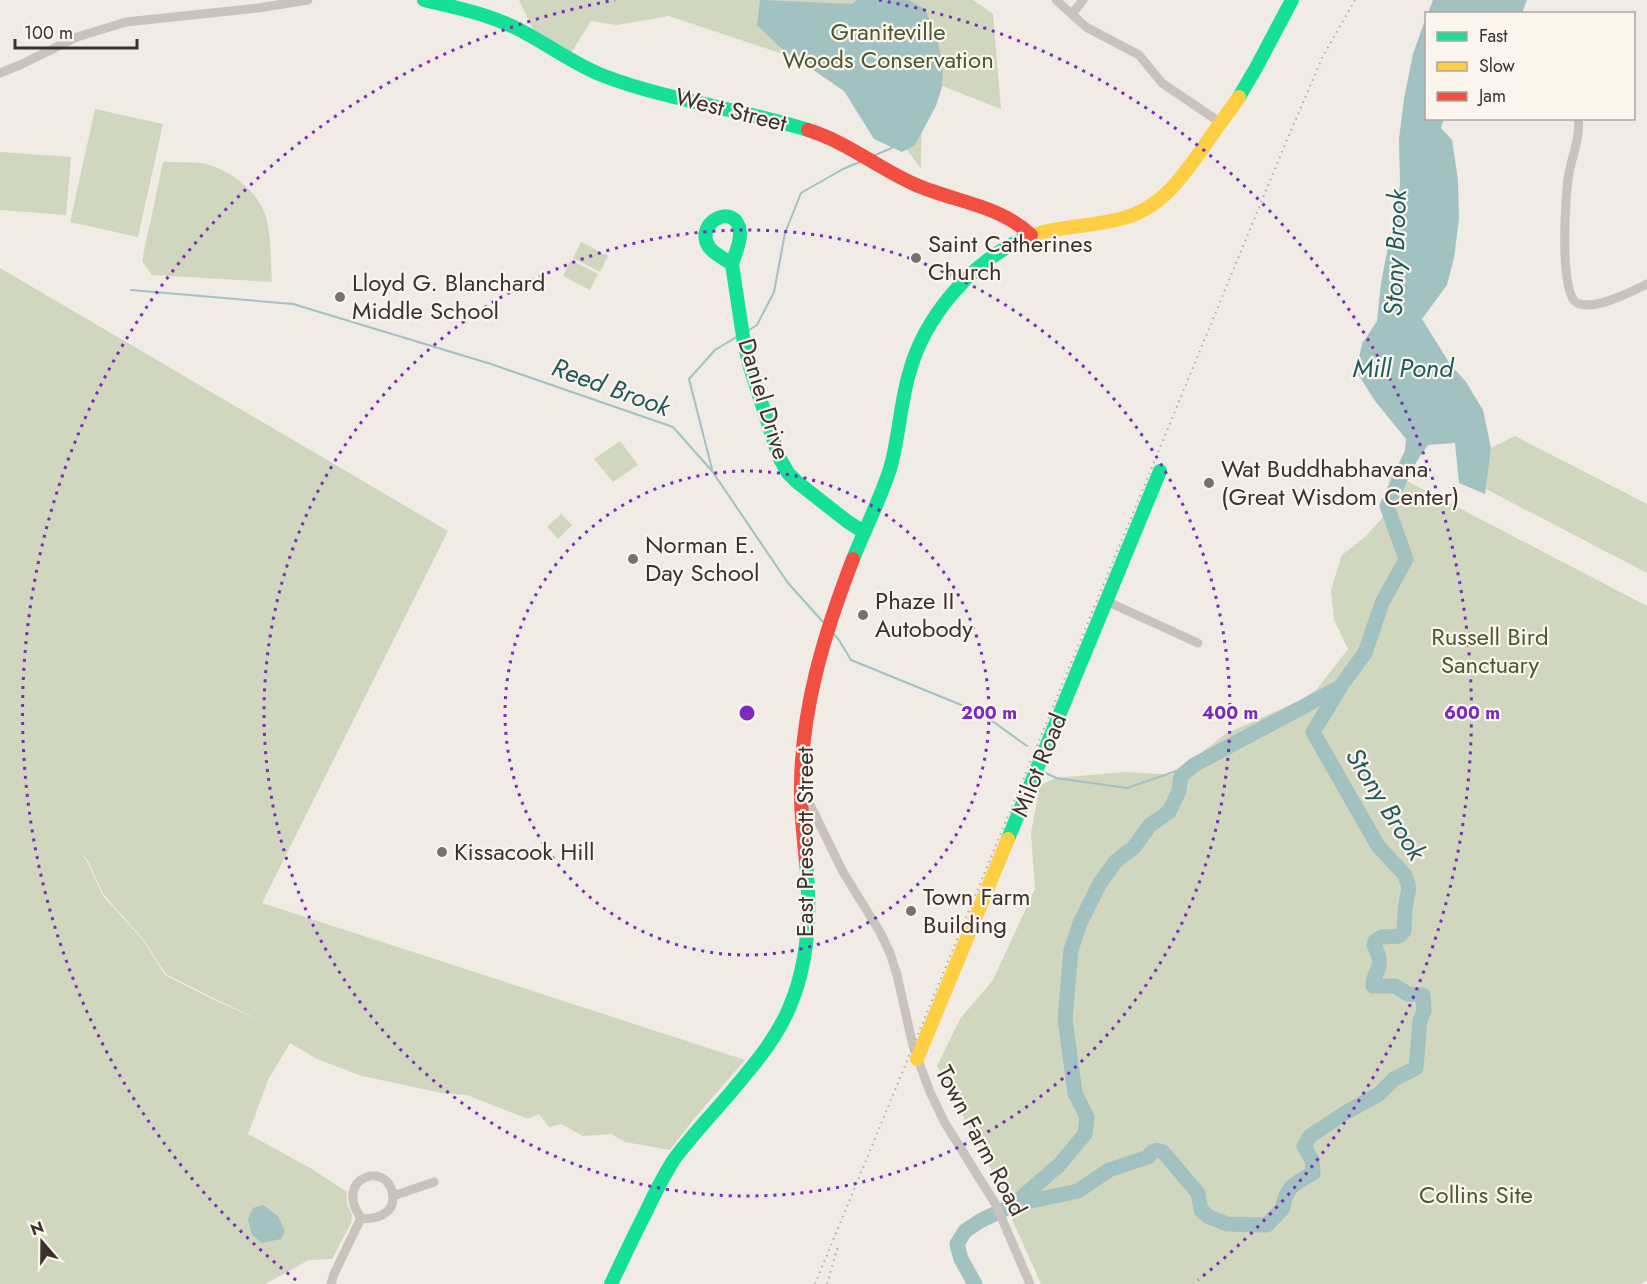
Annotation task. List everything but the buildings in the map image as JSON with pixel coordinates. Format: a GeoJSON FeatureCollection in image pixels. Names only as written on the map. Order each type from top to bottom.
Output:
{"type":"FeatureCollection","features":[{"type":"Feature","properties":{"kind":"street"},"geometry":{"type":"LineString","coordinates":[[228,0],[232,10]]}},
{"type":"Feature","properties":{"kind":"street"},"geometry":{"type":"LineString","coordinates":[[0,73],[77,36],[104,28],[140,20],[308,0]]}},
{"type":"Feature","properties":{"kind":"street","name":"West Street"},"geometry":{"type":"LineString","coordinates":[[424,0],[478,12],[517,29],[550,49],[602,75],[679,98],[818,133],[843,143],[915,184],[1017,221],[1031,235]]}},
{"type":"Feature","properties":{"kind":"street"},"geometry":{"type":"LineString","coordinates":[[1056,0],[1086,27],[1139,55],[1162,83],[1221,123]]}},
{"type":"Feature","properties":{"kind":"street"},"geometry":{"type":"LineString","coordinates":[[1072,14],[1083,0]]}},
{"type":"Feature","properties":{"kind":"street","name":"East Prescott Street"},"geometry":{"type":"LineString","coordinates":[[611,1284],[673,1161],[764,1052],[784,1022],[793,1000],[800,978],[808,922],[808,883],[801,786],[812,688],[828,627],[890,466],[908,372],[924,336],[941,308],[962,284],[1019,240],[1057,229],[1133,215],[1151,207],[1170,191],[1195,161],[1245,87],[1292,0]]}},
{"type":"Feature","properties":{"kind":"street"},"geometry":{"type":"LineString","coordinates":[[1578,120],[1578,132],[1568,175],[1564,215],[1566,274],[1571,298],[1580,305],[1590,306],[1647,284]]}},
{"type":"Feature","properties":{"kind":"street","name":"Daniel Drive"},"geometry":{"type":"LineString","coordinates":[[732,264],[744,343],[779,457],[788,473],[797,482],[864,532]]}},
{"type":"Feature","properties":{"kind":"street","name":"Milot Road"},"geometry":{"type":"LineString","coordinates":[[917,1059],[1160,471]]}},
{"type":"Feature","properties":{"kind":"street"},"geometry":{"type":"LineString","coordinates":[[1106,601],[1198,643]]}},
{"type":"Feature","properties":{"kind":"street","name":"Town Farm Road"},"geometry":{"type":"LineString","coordinates":[[801,786],[843,873],[880,932],[890,953],[917,1059],[945,1123],[996,1205],[1030,1284]]}},
{"type":"Feature","properties":{"kind":"street"},"geometry":{"type":"LineString","coordinates":[[369,1176],[386,1179],[390,1184],[394,1201],[390,1210],[381,1215],[366,1219],[360,1218],[355,1210],[352,1197],[354,1187],[360,1180],[369,1176]]}},
{"type":"Feature","properties":{"kind":"street"},"geometry":{"type":"LineString","coordinates":[[393,1196],[434,1182]]}},
{"type":"Feature","properties":{"kind":"street"},"geometry":{"type":"LineString","coordinates":[[331,1284],[360,1218]]}},
{"type":"Feature","properties":{"kind":"green space","name":"Graniteville Woods Conservation"},"geometry":{"type":"Polygon","coordinates":[[[519,0],[973,0],[993,14],[1001,109],[922,78],[921,169],[855,78],[669,16],[617,25],[591,21],[568,58],[539,42],[519,0]]]}},
{"type":"Feature","properties":{"kind":"green space"},"geometry":{"type":"Polygon","coordinates":[[[95,109],[163,124],[138,237],[70,222],[95,109]]]}},
{"type":"Feature","properties":{"kind":"green space"},"geometry":{"type":"Polygon","coordinates":[[[0,152],[71,157],[66,215],[0,210],[0,152]]]}},
{"type":"Feature","properties":{"kind":"green space"},"geometry":{"type":"Polygon","coordinates":[[[163,162],[201,163],[211,166],[231,175],[249,189],[262,207],[268,225],[272,282],[152,275],[142,261],[163,162]]]}},
{"type":"Feature","properties":{"kind":"green space"},"geometry":{"type":"Polygon","coordinates":[[[581,242],[608,256],[600,272],[573,258],[581,242]]]}},
{"type":"Feature","properties":{"kind":"green space"},"geometry":{"type":"Polygon","coordinates":[[[571,260],[598,274],[590,290],[563,276],[571,260]]]}},
{"type":"Feature","properties":{"kind":"green space"},"geometry":{"type":"Polygon","coordinates":[[[0,268],[448,531],[262,903],[745,1060],[670,1150],[625,1142],[611,1134],[583,1136],[561,1124],[549,1127],[539,1114],[528,1119],[467,1095],[442,1093],[362,1076],[317,1059],[290,1043],[268,1080],[248,1134],[312,1169],[347,1192],[347,1204],[352,1215],[351,1223],[332,1259],[309,1260],[265,1284],[0,1284],[0,268]],[[81,853],[103,896],[143,940],[165,975],[268,1024],[166,974],[144,940],[104,895],[88,861],[81,853]]]}},
{"type":"Feature","properties":{"kind":"green space"},"geometry":{"type":"Polygon","coordinates":[[[1515,436],[1647,504],[1647,573],[1484,488],[1491,448],[1515,436]]]}},
{"type":"Feature","properties":{"kind":"green space"},"geometry":{"type":"Polygon","coordinates":[[[620,441],[638,465],[613,482],[594,459],[620,441]]]}},
{"type":"Feature","properties":{"kind":"green space"},"geometry":{"type":"Polygon","coordinates":[[[1390,472],[1647,606],[1647,1280],[1640,1284],[1041,1284],[1007,1208],[1010,1206],[937,1066],[960,1019],[993,980],[1035,889],[1031,833],[1040,785],[1056,778],[1126,772],[1174,775],[1225,734],[1301,700],[1317,689],[1348,649],[1334,620],[1331,590],[1342,555],[1365,537],[1394,505],[1388,490],[1390,472]]]}},
{"type":"Feature","properties":{"kind":"green space"},"geometry":{"type":"Polygon","coordinates":[[[561,514],[572,525],[558,539],[547,527],[561,514]]]}},
{"type":"Feature","properties":{"kind":"water"},"geometry":{"type":"Polygon","coordinates":[[[760,0],[852,4],[857,0],[909,0],[925,9],[936,35],[943,64],[942,87],[936,106],[915,145],[902,152],[874,139],[844,91],[781,48],[757,25],[760,0]]]}},
{"type":"Feature","properties":{"kind":"water"},"geometry":{"type":"Polygon","coordinates":[[[1433,0],[1527,0],[1522,12],[1428,12],[1433,0]]]}},
{"type":"Feature","properties":{"kind":"water","name":"Mill Pond"},"geometry":{"type":"Polygon","coordinates":[[[1425,20],[1425,120],[1444,120],[1441,128],[1452,140],[1458,180],[1459,219],[1454,258],[1447,285],[1422,319],[1483,410],[1491,448],[1485,494],[1459,483],[1455,443],[1428,445],[1412,468],[1404,464],[1406,439],[1375,401],[1356,371],[1362,344],[1377,321],[1381,283],[1400,185],[1399,139],[1413,54],[1425,20]]]}},
{"type":"Feature","properties":{"kind":"water"},"geometry":{"type":"Polygon","coordinates":[[[263,1205],[278,1216],[285,1231],[281,1239],[262,1243],[252,1235],[248,1219],[253,1208],[263,1205]]]}},
{"type":"Feature","properties":{"kind":"waterway"},"geometry":{"type":"LineString","coordinates":[[873,156],[892,148]]}},
{"type":"Feature","properties":{"kind":"waterway"},"geometry":{"type":"LineString","coordinates":[[749,330],[757,325],[774,292],[785,233],[801,193],[862,161]]}},
{"type":"Feature","properties":{"kind":"waterway","name":"Reed Brook"},"geometry":{"type":"LineString","coordinates":[[131,290],[293,304],[491,364],[673,427],[712,471],[788,583],[824,623]]}},
{"type":"Feature","properties":{"kind":"waterway"},"geometry":{"type":"LineString","coordinates":[[712,469],[689,379],[715,350],[738,336]]}},
{"type":"Feature","properties":{"kind":"waterway","name":"Stony Brook"},"geometry":{"type":"LineString","coordinates":[[975,1284],[961,1259],[957,1244],[965,1231],[1013,1205],[1059,1165],[1085,1134],[1087,1117],[1075,1093],[1065,1019],[1071,950],[1080,923],[1100,883],[1116,861],[1134,847],[1150,825],[1169,812],[1179,791],[1181,776],[1194,765],[1340,687],[1365,653],[1382,603],[1406,559],[1387,506],[1415,447]]}},
{"type":"Feature","properties":{"kind":"waterway","name":"Reed Brook"},"geometry":{"type":"LineString","coordinates":[[832,632],[851,660],[981,713],[1027,746]]}},
{"type":"Feature","properties":{"kind":"waterway","name":"Stony Brook"},"geometry":{"type":"LineString","coordinates":[[1013,1205],[1078,1191],[1109,1170],[1148,1157],[1157,1150],[1163,1152],[1198,1193],[1201,1210],[1209,1217],[1227,1224],[1267,1225],[1283,1208],[1289,1190],[1313,1173],[1312,1160],[1304,1146],[1310,1136],[1379,1094],[1394,1079],[1416,1068],[1420,1020],[1424,1011],[1423,995],[1408,994],[1395,986],[1373,986],[1379,963],[1375,941],[1382,937],[1399,936],[1404,931],[1409,888],[1405,875],[1378,846],[1313,732],[1340,688]]}},
{"type":"Feature","properties":{"kind":"waterway"},"geometry":{"type":"LineString","coordinates":[[1042,771],[1056,778],[1127,788],[1194,765]]}},
{"type":"Feature","properties":{"kind":"railway"},"geometry":{"type":"LineString","coordinates":[[815,1284],[1286,142],[1323,56],[1355,0]]}},
{"type":"Feature","properties":{"kind":"railway"},"geometry":{"type":"LineString","coordinates":[[827,1284],[838,1246]]}},
{"type":"Feature","properties":{"kind":"traffic: fast"},"geometry":{"type":"LineString","coordinates":[[424,0],[471,11],[505,23],[593,71],[629,85],[808,130]]}},
{"type":"Feature","properties":{"kind":"traffic: fast"},"geometry":{"type":"LineString","coordinates":[[1239,97],[1292,0]]}},
{"type":"Feature","properties":{"kind":"traffic: fast"},"geometry":{"type":"LineString","coordinates":[[732,264],[739,244],[740,232],[737,222],[731,217],[724,216],[711,223],[706,238],[711,250],[732,264],[744,343],[779,457],[788,473],[797,482],[864,532]]}},
{"type":"Feature","properties":{"kind":"traffic: fast"},"geometry":{"type":"LineString","coordinates":[[853,559],[890,469],[909,374],[926,332],[952,294],[969,277],[986,261],[1025,238]]}},
{"type":"Feature","properties":{"kind":"traffic: fast"},"geometry":{"type":"LineString","coordinates":[[1008,839],[1160,471]]}},
{"type":"Feature","properties":{"kind":"traffic: fast"},"geometry":{"type":"LineString","coordinates":[[611,1284],[655,1193],[675,1158],[759,1058],[786,1015],[796,989],[805,953],[808,917],[806,862]]}},
{"type":"Feature","properties":{"kind":"traffic: slow"},"geometry":{"type":"LineString","coordinates":[[1025,238],[1048,231],[1120,219],[1148,208],[1180,179],[1239,97]]}},
{"type":"Feature","properties":{"kind":"traffic: slow"},"geometry":{"type":"LineString","coordinates":[[917,1059],[1008,839]]}},
{"type":"Feature","properties":{"kind":"traffic: jam"},"geometry":{"type":"LineString","coordinates":[[808,130],[836,141],[914,184],[1004,216],[1031,235]]}},
{"type":"Feature","properties":{"kind":"traffic: jam"},"geometry":{"type":"LineString","coordinates":[[806,862],[801,794],[809,703],[832,616],[853,559]]}},
{"type":"Feature","properties":{"kind":"place","name":"Saint Catherines Church"},"geometry":{"type":"Point","coordinates":[916,258]}},
{"type":"Feature","properties":{"kind":"place","name":"Lloyd G. Blanchard Middle School"},"geometry":{"type":"Point","coordinates":[340,297]}},
{"type":"Feature","properties":{"kind":"place","name":"Wat Buddhabhavana (Great Wisdom Center)"},"geometry":{"type":"Point","coordinates":[1209,483]}},
{"type":"Feature","properties":{"kind":"place","name":"Norman E. Day School"},"geometry":{"type":"Point","coordinates":[633,559]}},
{"type":"Feature","properties":{"kind":"place","name":"Phaze II Autobody"},"geometry":{"type":"Point","coordinates":[863,615]}},
{"type":"Feature","properties":{"kind":"place","name":"Kissacook Hill"},"geometry":{"type":"Point","coordinates":[442,852]}},
{"type":"Feature","properties":{"kind":"place","name":"Town Farm Building"},"geometry":{"type":"Point","coordinates":[911,911]}},
{"type":"Feature","properties":{"kind":"park label","name":"Russell Bird Sanctuary"},"geometry":{"type":"Point","coordinates":[1490,651]}},
{"type":"Feature","properties":{"kind":"park label","name":"Collins Site"},"geometry":{"type":"Point","coordinates":[1476,1195]}}]}
